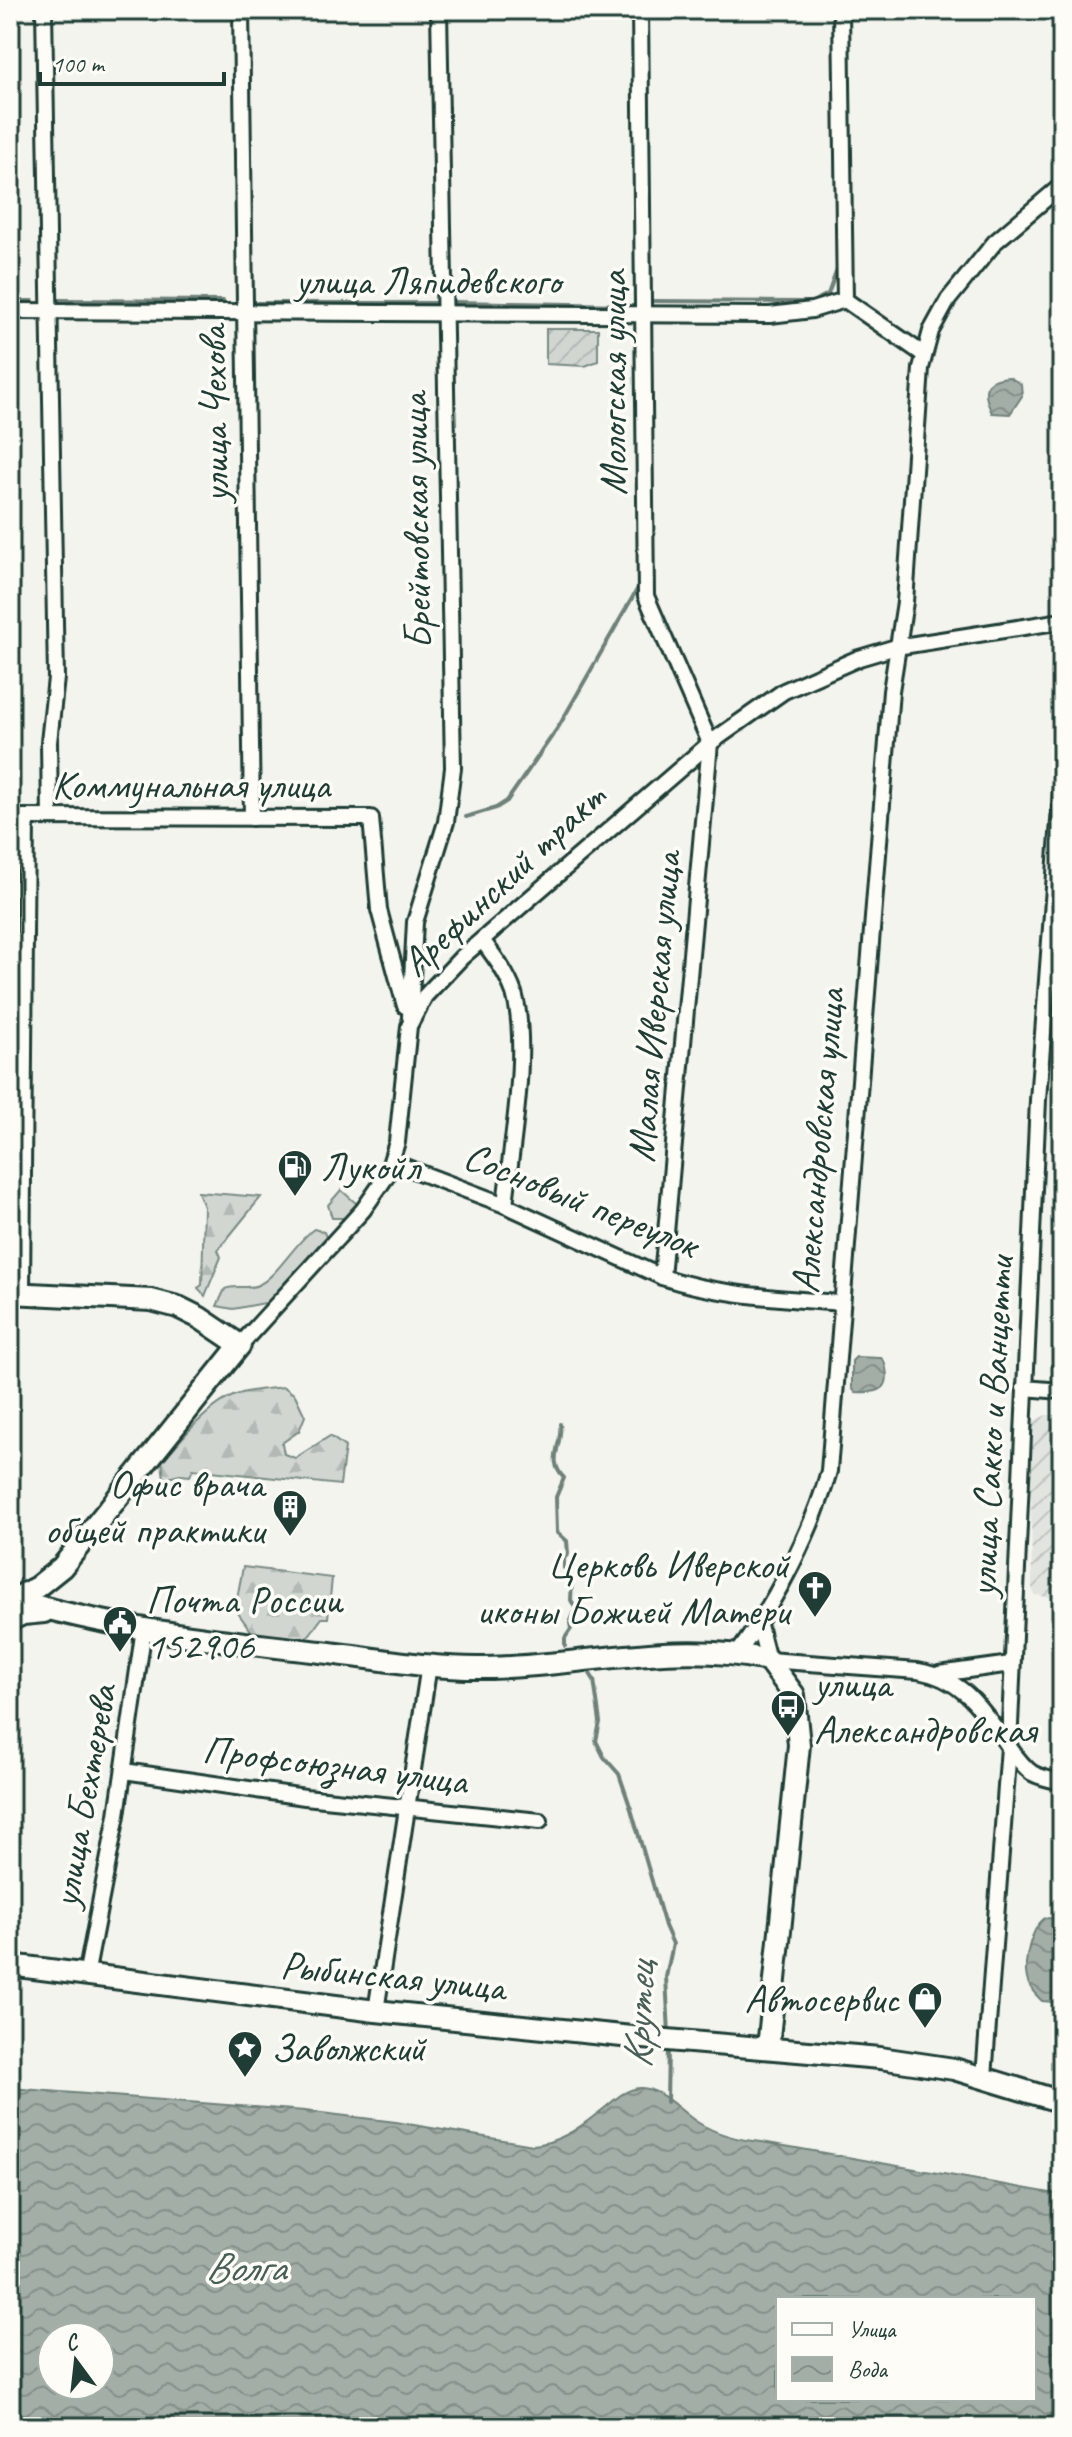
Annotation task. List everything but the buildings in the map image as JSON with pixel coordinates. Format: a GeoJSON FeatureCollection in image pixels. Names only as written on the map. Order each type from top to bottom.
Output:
{"type":"FeatureCollection","features":[{"type":"Feature","properties":{"kind":"street"},"geometry":{"type":"LineString","coordinates":[[44,10],[56,678],[49,742],[50,817]]}},
{"type":"Feature","properties":{"kind":"street","name":"улица Чехова"},"geometry":{"type":"LineString","coordinates":[[241,10],[252,818]]}},
{"type":"Feature","properties":{"kind":"street","name":"Брейтовская улица"},"geometry":{"type":"LineString","coordinates":[[409,1026],[415,922],[446,822],[453,768],[439,10]]}},
{"type":"Feature","properties":{"kind":"street","name":"Мологская улица"},"geometry":{"type":"LineString","coordinates":[[640,10],[646,596],[710,743]]}},
{"type":"Feature","properties":{"kind":"street"},"geometry":{"type":"LineString","coordinates":[[841,10],[845,300],[923,354]]}},
{"type":"Feature","properties":{"kind":"street"},"geometry":{"type":"LineString","coordinates":[[896,647],[905,602],[923,354],[938,315],[959,284],[1008,229],[1062,185]]}},
{"type":"Feature","properties":{"kind":"street","name":"улица Ляпидевского"},"geometry":{"type":"LineString","coordinates":[[10,311],[770,315],[812,310],[845,300]]}},
{"type":"Feature","properties":{"kind":"street","name":"Арефинский тракт"},"geometry":{"type":"LineString","coordinates":[[11,1606],[62,1567],[240,1345],[363,1210],[380,1186],[392,1162],[409,1026],[416,1009],[441,977],[710,743],[784,691],[847,662],[896,647],[1062,621]]}},
{"type":"Feature","properties":{"kind":"street","name":"Александровская улица"},"geometry":{"type":"LineString","coordinates":[[738,1653],[759,1625],[816,1513],[829,1471],[896,647]]}},
{"type":"Feature","properties":{"kind":"street","name":"Малая Иверская улица"},"geometry":{"type":"LineString","coordinates":[[662,1277],[710,743]]}},
{"type":"Feature","properties":{"kind":"street","name":"улица Сакко и Ванцетти"},"geometry":{"type":"LineString","coordinates":[[1009,1747],[1038,1100],[1062,781]]}},
{"type":"Feature","properties":{"kind":"street","name":"Коммунальная улица"},"geometry":{"type":"LineString","coordinates":[[10,817],[371,818],[379,910],[403,992],[409,1026]]}},
{"type":"Feature","properties":{"kind":"street"},"geometry":{"type":"LineString","coordinates":[[26,817],[16,1293],[151,1300],[178,1307],[200,1318],[240,1345]]}},
{"type":"Feature","properties":{"kind":"street"},"geometry":{"type":"LineString","coordinates":[[482,940],[508,978],[515,996],[519,1028],[521,1054],[505,1205]]}},
{"type":"Feature","properties":{"kind":"street","name":"Сосновый переулок"},"geometry":{"type":"LineString","coordinates":[[392,1162],[505,1205],[685,1285],[747,1295],[841,1303]]}},
{"type":"Feature","properties":{"kind":"street"},"geometry":{"type":"LineString","coordinates":[[1024,1388],[1062,1391]]}},
{"type":"Feature","properties":{"kind":"street"},"geometry":{"type":"LineString","coordinates":[[60,1613],[55,1600],[62,1567]]}},
{"type":"Feature","properties":{"kind":"street"},"geometry":{"type":"LineString","coordinates":[[11,1606],[236,1642],[429,1665],[483,1668],[627,1655],[738,1653],[768,1660],[938,1674],[1011,1664]]}},
{"type":"Feature","properties":{"kind":"street"},"geometry":{"type":"LineString","coordinates":[[759,1625],[768,1660],[794,1695],[799,1725],[790,1846],[768,2048]]}},
{"type":"Feature","properties":{"kind":"street","name":"улица Бехтерева"},"geometry":{"type":"LineString","coordinates":[[86,1976],[124,1771],[144,1628]]}},
{"type":"Feature","properties":{"kind":"street"},"geometry":{"type":"LineString","coordinates":[[376,2011],[429,1665]]}},
{"type":"Feature","properties":{"kind":"street"},"geometry":{"type":"LineString","coordinates":[[938,1674],[953,1681],[971,1697],[1022,1765],[1035,1775],[1062,1782]]}},
{"type":"Feature","properties":{"kind":"street"},"geometry":{"type":"LineString","coordinates":[[984,2077],[1009,1747]]}},
{"type":"Feature","properties":{"kind":"street","name":"Профсоюзная улица"},"geometry":{"type":"LineString","coordinates":[[124,1771],[305,1797],[540,1821]]}},
{"type":"Feature","properties":{"kind":"street","name":"Рыбинская улица"},"geometry":{"type":"LineString","coordinates":[[10,1965],[376,2011],[880,2058],[954,2069],[1062,2102]]}},
{"type":"Feature","properties":{"kind":"shaded area"},"geometry":{"type":"Polygon","coordinates":[[[1046,1415],[1062,1415],[1062,1599],[1034,1595],[1032,1587],[1030,1423],[1046,1415]]]}},
{"type":"Feature","properties":{"kind":"green space"},"geometry":{"type":"Polygon","coordinates":[[[546,329],[598,329],[598,361],[585,366],[546,364],[546,329]]]}},
{"type":"Feature","properties":{"kind":"green space"},"geometry":{"type":"Polygon","coordinates":[[[341,1190],[357,1204],[345,1218],[332,1218],[328,1205],[341,1190]]]}},
{"type":"Feature","properties":{"kind":"green space"},"geometry":{"type":"Polygon","coordinates":[[[198,1192],[261,1197],[218,1250],[221,1257],[205,1296],[198,1288],[202,1285],[204,1207],[198,1192]]]}},
{"type":"Feature","properties":{"kind":"green space"},"geometry":{"type":"Polygon","coordinates":[[[314,1229],[324,1232],[327,1240],[270,1302],[233,1309],[217,1306],[225,1289],[254,1286],[265,1281],[314,1229]]]}},
{"type":"Feature","properties":{"kind":"green space"},"geometry":{"type":"Polygon","coordinates":[[[284,1387],[295,1395],[305,1416],[299,1431],[282,1443],[284,1454],[295,1458],[330,1436],[345,1447],[340,1485],[193,1469],[190,1476],[164,1479],[162,1462],[218,1405],[244,1392],[284,1387]]]}},
{"type":"Feature","properties":{"kind":"green space"},"geometry":{"type":"Polygon","coordinates":[[[243,1567],[332,1578],[328,1618],[322,1618],[307,1638],[254,1635],[235,1609],[243,1567]]]}},
{"type":"Feature","properties":{"kind":"water"},"geometry":{"type":"Polygon","coordinates":[[[1009,377],[1021,384],[1022,396],[1010,414],[992,413],[987,388],[1000,378],[1009,377]]]}},
{"type":"Feature","properties":{"kind":"water"},"geometry":{"type":"Polygon","coordinates":[[[856,1357],[881,1358],[884,1361],[887,1378],[883,1388],[872,1392],[855,1392],[852,1388],[852,1361],[856,1357]]]}},
{"type":"Feature","properties":{"kind":"water"},"geometry":{"type":"Polygon","coordinates":[[[1045,1918],[1062,1919],[1062,1999],[1053,2002],[1042,2001],[1035,1994],[1026,1972],[1032,1937],[1045,1918]]]}},
{"type":"Feature","properties":{"kind":"water","name":"Волга"},"geometry":{"type":"Polygon","coordinates":[[[10,2088],[305,2111],[396,2122],[533,2145],[567,2134],[628,2091],[640,2088],[655,2091],[691,2118],[720,2134],[1062,2195],[1062,2427],[10,2427],[10,2088]]]}},
{"type":"Feature","properties":{"kind":"waterway"},"geometry":{"type":"LineString","coordinates":[[653,301],[812,302],[828,294],[838,267]]}},
{"type":"Feature","properties":{"kind":"waterway"},"geometry":{"type":"LineString","coordinates":[[58,300],[223,301]]}},
{"type":"Feature","properties":{"kind":"waterway"},"geometry":{"type":"LineString","coordinates":[[10,301],[33,301]]}},
{"type":"Feature","properties":{"kind":"waterway"},"geometry":{"type":"LineString","coordinates":[[454,302],[627,305]]}},
{"type":"Feature","properties":{"kind":"waterway"},"geometry":{"type":"LineString","coordinates":[[257,303],[436,303]]}},
{"type":"Feature","properties":{"kind":"waterway"},"geometry":{"type":"LineString","coordinates":[[466,817],[496,808],[507,801],[559,726],[639,586]]}},
{"type":"Feature","properties":{"kind":"waterway"},"geometry":{"type":"LineString","coordinates":[[560,1424],[556,1465],[564,1478],[556,1497],[557,1532],[567,1541],[568,1554],[564,1558],[564,1568],[572,1577],[571,1600],[576,1609],[565,1646]]}},
{"type":"Feature","properties":{"kind":"waterway","name":"Крутец"},"geometry":{"type":"LineString","coordinates":[[589,1672],[594,1680],[600,1722],[596,1741],[604,1757],[619,1774],[673,1944],[666,1977],[669,2034]]}},
{"type":"Feature","properties":{"kind":"waterway","name":"Крутец"},"geometry":{"type":"LineString","coordinates":[[667,2102],[668,2047]]}},
{"type":"Feature","properties":{"kind":"place","name":"Лукойл"},"geometry":{"type":"Point","coordinates":[295,1198]}},
{"type":"Feature","properties":{"kind":"place","name":"Офис врача общей практики"},"geometry":{"type":"Point","coordinates":[290,1538]}},
{"type":"Feature","properties":{"kind":"place","name":"Церковь Иверской иконы Божией Матери"},"geometry":{"type":"Point","coordinates":[815,1619]}},
{"type":"Feature","properties":{"kind":"place","name":"Почта России 152906"},"geometry":{"type":"Point","coordinates":[120,1654]}},
{"type":"Feature","properties":{"kind":"place","name":"улица Александровская"},"geometry":{"type":"Point","coordinates":[788,1738]}},
{"type":"Feature","properties":{"kind":"place","name":"Автосервис"},"geometry":{"type":"Point","coordinates":[925,2030]}},
{"type":"Feature","properties":{"kind":"place","name":"Заволжский"},"geometry":{"type":"Point","coordinates":[245,2079]}}]}
